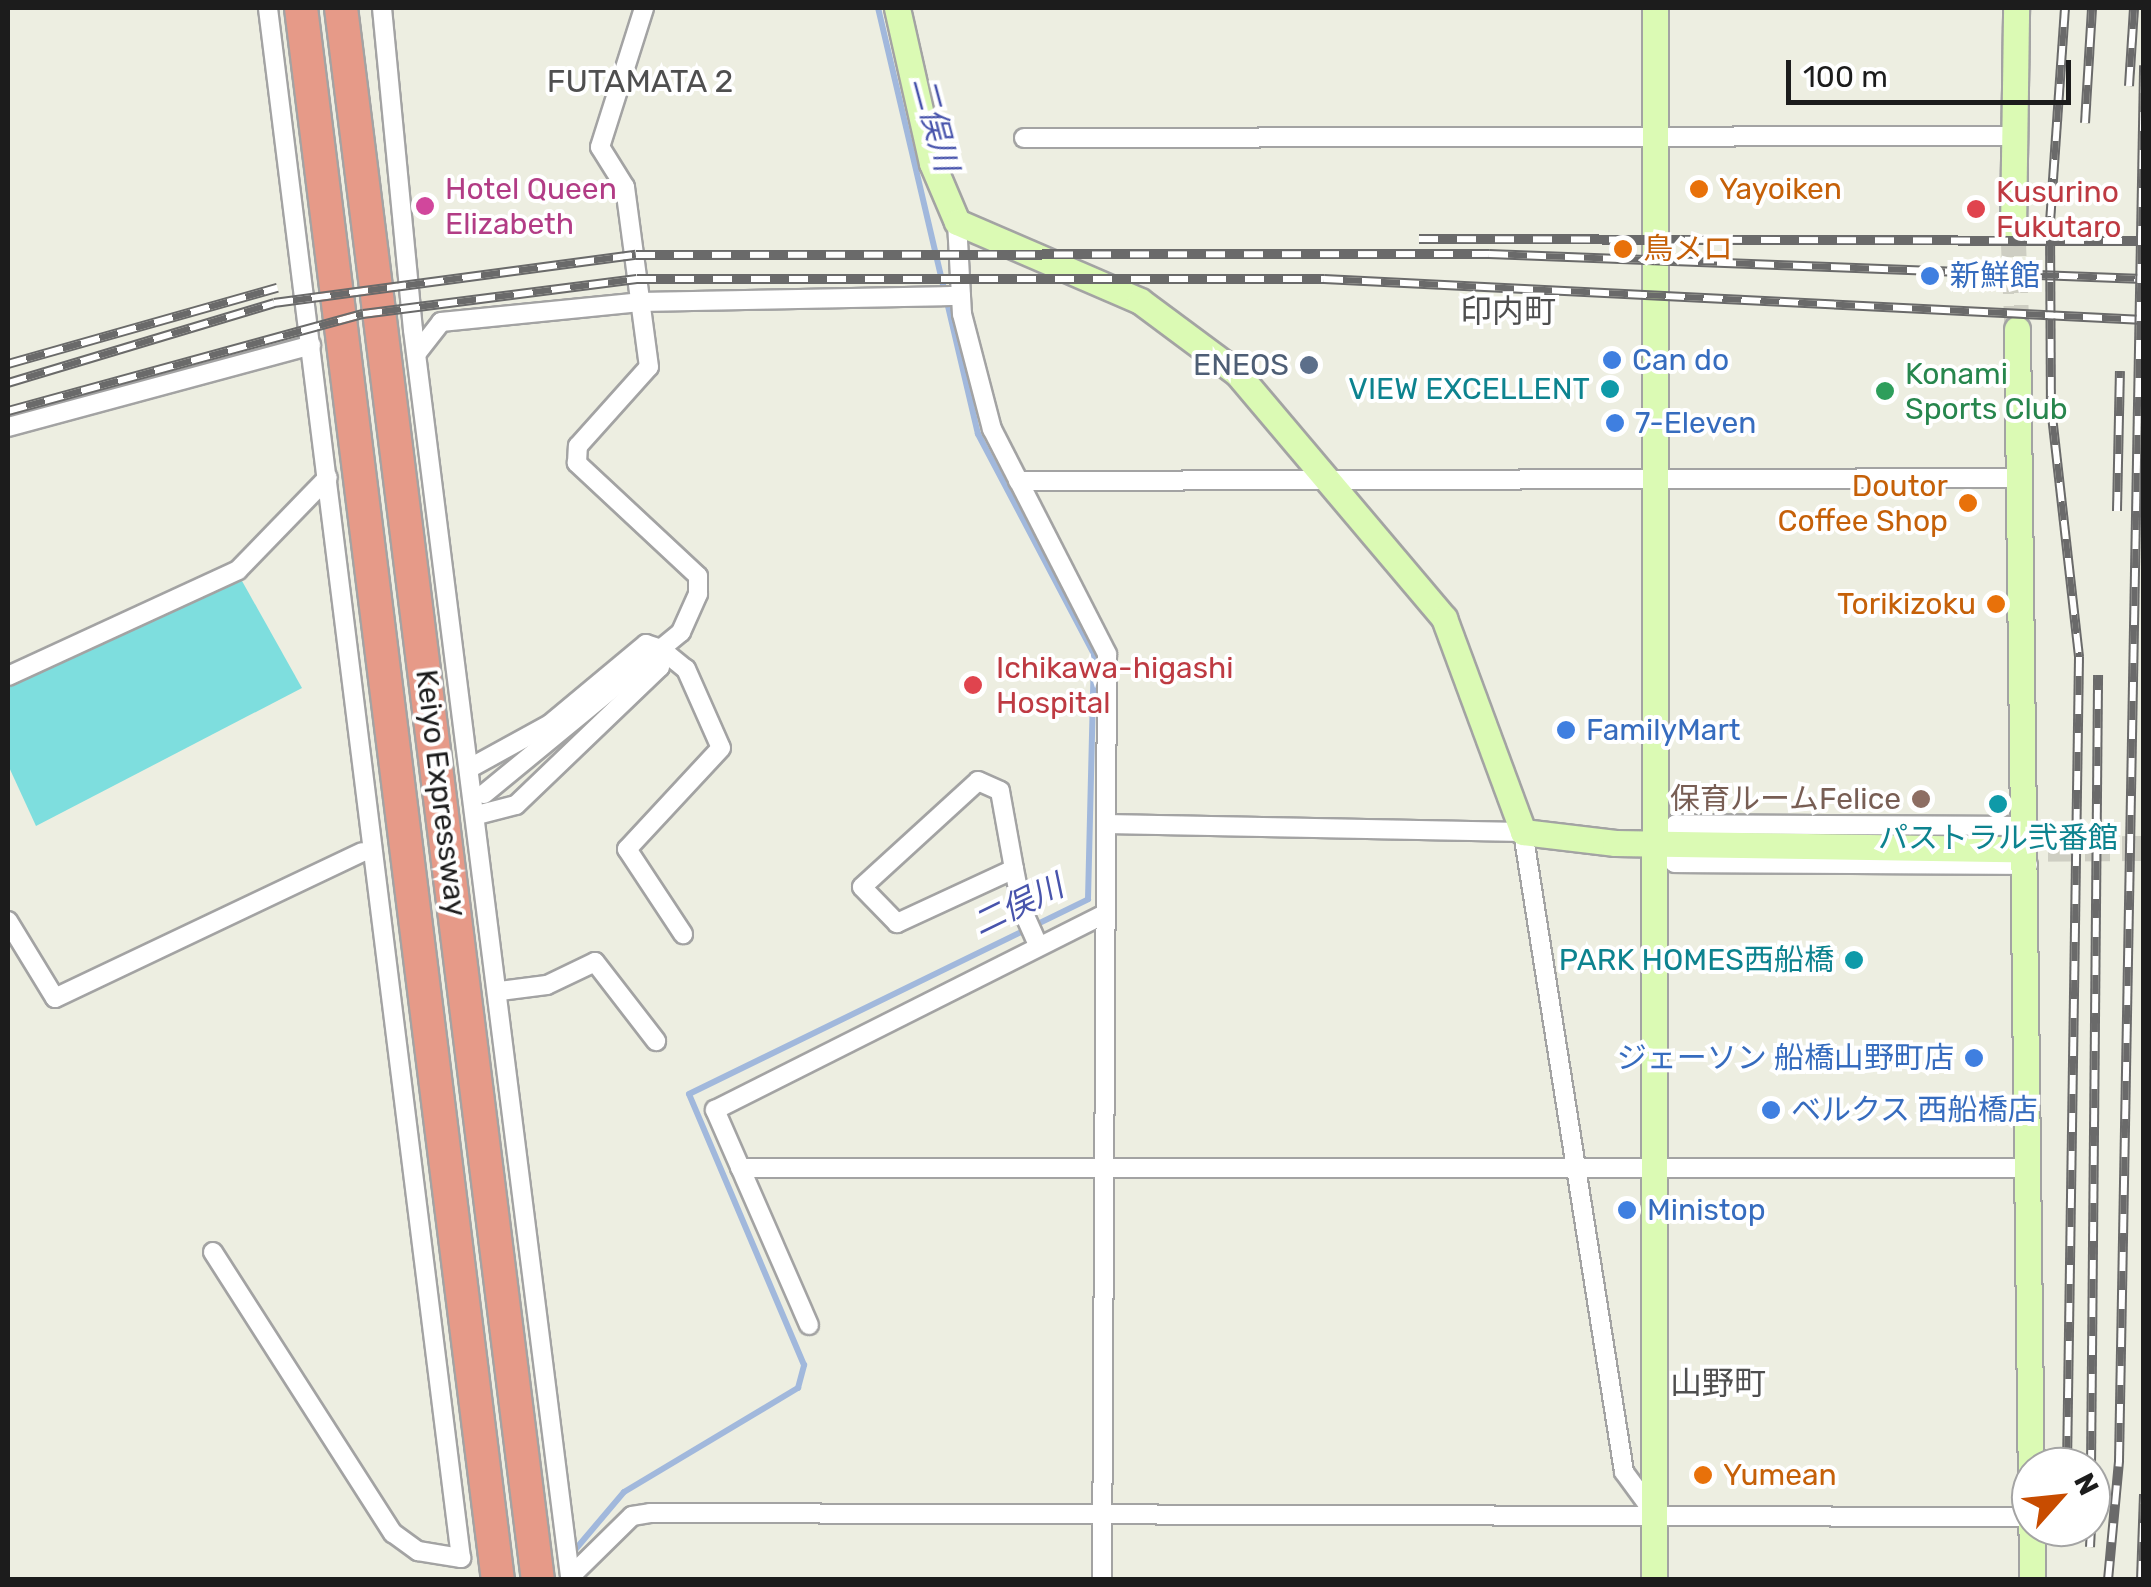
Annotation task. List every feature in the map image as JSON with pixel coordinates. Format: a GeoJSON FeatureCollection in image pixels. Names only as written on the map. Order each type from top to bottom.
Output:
{"type":"FeatureCollection","features":[{"type":"Feature","properties":{"kind":"highway","name":"Keiyo Expressway"},"geometry":{"type":"LineString","coordinates":[[301,8],[498,1580]]}},
{"type":"Feature","properties":{"kind":"highway","name":"Keiyo Expressway"},"geometry":{"type":"LineString","coordinates":[[341,8],[538,1580]]}},
{"type":"Feature","properties":{"kind":"street"},"geometry":{"type":"LineString","coordinates":[[213,1252],[393,1533],[418,1551],[461,1558],[268,8]]}},
{"type":"Feature","properties":{"kind":"street"},"geometry":{"type":"LineString","coordinates":[[382,8],[416,354],[500,991],[569,1568],[579,1576],[632,1516],[650,1513],[2011,1517]]}},
{"type":"Feature","properties":{"kind":"street"},"geometry":{"type":"LineString","coordinates":[[484,794],[662,649],[690,620],[698,576],[577,462],[578,446],[646,378],[625,187],[600,147],[644,8]]}},
{"type":"Feature","properties":{"kind":"street"},"geometry":{"type":"LineString","coordinates":[[897,8],[932,163],[956,222],[961,296],[992,429],[1107,654],[1102,1580]]}},
{"type":"Feature","properties":{"kind":"street"},"geometry":{"type":"LineString","coordinates":[[1654,1580],[1655,8]]}},
{"type":"Feature","properties":{"kind":"street"},"geometry":{"type":"LineString","coordinates":[[2012,231],[2008,136],[2016,8]]}},
{"type":"Feature","properties":{"kind":"street"},"geometry":{"type":"LineString","coordinates":[[1024,138],[2008,136]]}},
{"type":"Feature","properties":{"kind":"street"},"geometry":{"type":"LineString","coordinates":[[956,222],[1140,301],[1203,341],[1332,482],[1444,618],[1524,832],[1624,1472],[1654,1513]]}},
{"type":"Feature","properties":{"kind":"street"},"geometry":{"type":"LineString","coordinates":[[416,354],[441,322],[640,302],[961,296]]}},
{"type":"Feature","properties":{"kind":"street"},"geometry":{"type":"LineString","coordinates":[[2017,329],[2028,826],[2020,857],[2031,1168],[2030,1447]]}},
{"type":"Feature","properties":{"kind":"street"},"geometry":{"type":"LineString","coordinates":[[8,427],[310,345]]}},
{"type":"Feature","properties":{"kind":"street"},"geometry":{"type":"LineString","coordinates":[[8,676],[238,570],[328,477]]}},
{"type":"Feature","properties":{"kind":"street"},"geometry":{"type":"LineString","coordinates":[[1018,481],[2022,478]]}},
{"type":"Feature","properties":{"kind":"street"},"geometry":{"type":"LineString","coordinates":[[470,768],[550,724],[646,644],[662,649],[686,670],[721,748],[627,850],[683,934]]}},
{"type":"Feature","properties":{"kind":"street"},"geometry":{"type":"LineString","coordinates":[[477,815],[516,805],[660,667],[662,649]]}},
{"type":"Feature","properties":{"kind":"street"},"geometry":{"type":"LineString","coordinates":[[1014,869],[896,923],[862,887],[978,780],[1000,791],[1014,869],[1038,945]]}},
{"type":"Feature","properties":{"kind":"street"},"geometry":{"type":"LineString","coordinates":[[1106,824],[1524,832],[1657,844],[2020,857]]}},
{"type":"Feature","properties":{"kind":"street"},"geometry":{"type":"LineString","coordinates":[[1657,844],[1676,824],[2028,826]]}},
{"type":"Feature","properties":{"kind":"street"},"geometry":{"type":"LineString","coordinates":[[8,920],[56,998],[362,852]]}},
{"type":"Feature","properties":{"kind":"street"},"geometry":{"type":"LineString","coordinates":[[809,1325],[715,1110],[1104,914]]}},
{"type":"Feature","properties":{"kind":"street"},"geometry":{"type":"LineString","coordinates":[[500,991],[547,985],[594,962],[656,1041]]}},
{"type":"Feature","properties":{"kind":"street"},"geometry":{"type":"LineString","coordinates":[[740,1168],[2031,1168]]}},
{"type":"Feature","properties":{"kind":"street"},"geometry":{"type":"LineString","coordinates":[[2031,1547],[2032,1580]]}},
{"type":"Feature","properties":{"kind":"shaded area"},"geometry":{"type":"Polygon","coordinates":[[[237,572],[302,688],[36,826],[8,765],[8,684],[237,572]]]}},
{"type":"Feature","properties":{"kind":"waterway","name":"二俣川"},"geometry":{"type":"LineString","coordinates":[[569,1557],[624,1492],[798,1388],[804,1365],[689,1094],[1088,899],[1094,654],[978,434],[878,8]]}},
{"type":"Feature","properties":{"kind":"tunnel"},"geometry":{"type":"LineString","coordinates":[[2013,231],[2017,329]]}},
{"type":"Feature","properties":{"kind":"tunnel"},"geometry":{"type":"LineString","coordinates":[[2011,849],[2144,848]]}},
{"type":"Feature","properties":{"kind":"railway"},"geometry":{"type":"LineString","coordinates":[[2065,8],[2050,225],[2051,407],[2079,657],[2067,1447]]}},
{"type":"Feature","properties":{"kind":"railway"},"geometry":{"type":"LineString","coordinates":[[2085,123],[2092,8]]}},
{"type":"Feature","properties":{"kind":"railway"},"geometry":{"type":"LineString","coordinates":[[2129,86],[2134,8]]}},
{"type":"Feature","properties":{"kind":"railway"},"geometry":{"type":"LineString","coordinates":[[2108,1580],[2119,1461],[2144,65]]}},
{"type":"Feature","properties":{"kind":"railway"},"geometry":{"type":"LineString","coordinates":[[1419,239],[2144,241]]}},
{"type":"Feature","properties":{"kind":"railway"},"geometry":{"type":"LineString","coordinates":[[8,383],[274,303],[636,255],[1489,254],[2144,279]]}},
{"type":"Feature","properties":{"kind":"railway"},"geometry":{"type":"LineString","coordinates":[[8,411],[363,314],[637,279],[1324,279],[2144,320]]}},
{"type":"Feature","properties":{"kind":"railway"},"geometry":{"type":"LineString","coordinates":[[8,364],[277,288]]}},
{"type":"Feature","properties":{"kind":"railway"},"geometry":{"type":"LineString","coordinates":[[2117,511],[2120,371]]}},
{"type":"Feature","properties":{"kind":"railway"},"geometry":{"type":"LineString","coordinates":[[2091,1447],[2098,675]]}},
{"type":"Feature","properties":{"kind":"railway"},"geometry":{"type":"LineString","coordinates":[[2141,1580],[2144,1494]]}},
{"type":"Feature","properties":{"kind":"place","name":"Yayoiken"},"geometry":{"type":"Point","coordinates":[1699,189]}},
{"type":"Feature","properties":{"kind":"place","name":"Hotel Queen Elizabeth"},"geometry":{"type":"Point","coordinates":[425,206]}},
{"type":"Feature","properties":{"kind":"place","name":"Kusurino Fukutaro"},"geometry":{"type":"Point","coordinates":[1976,209]}},
{"type":"Feature","properties":{"kind":"place","name":"鳥メロ"},"geometry":{"type":"Point","coordinates":[1623,249]}},
{"type":"Feature","properties":{"kind":"place","name":"新鮮館"},"geometry":{"type":"Point","coordinates":[1930,276]}},
{"type":"Feature","properties":{"kind":"place","name":"Can do"},"geometry":{"type":"Point","coordinates":[1612,360]}},
{"type":"Feature","properties":{"kind":"place","name":"ENEOS"},"geometry":{"type":"Point","coordinates":[1309,365]}},
{"type":"Feature","properties":{"kind":"place","name":"VIEW EXCELLENT"},"geometry":{"type":"Point","coordinates":[1610,389]}},
{"type":"Feature","properties":{"kind":"place","name":"Konami Sports Club"},"geometry":{"type":"Point","coordinates":[1885,391]}},
{"type":"Feature","properties":{"kind":"place","name":"7-Eleven"},"geometry":{"type":"Point","coordinates":[1615,423]}},
{"type":"Feature","properties":{"kind":"place","name":"Doutor Coffee Shop"},"geometry":{"type":"Point","coordinates":[1968,503]}},
{"type":"Feature","properties":{"kind":"place","name":"Torikizoku"},"geometry":{"type":"Point","coordinates":[1996,604]}},
{"type":"Feature","properties":{"kind":"place","name":"Ichikawa-higashi Hospital"},"geometry":{"type":"Point","coordinates":[973,685]}},
{"type":"Feature","properties":{"kind":"place","name":"FamilyMart"},"geometry":{"type":"Point","coordinates":[1566,730]}},
{"type":"Feature","properties":{"kind":"place","name":"保育ルームFelice"},"geometry":{"type":"Point","coordinates":[1921,799]}},
{"type":"Feature","properties":{"kind":"place","name":"パストラル弐番館"},"geometry":{"type":"Point","coordinates":[1998,804]}},
{"type":"Feature","properties":{"kind":"place","name":"PARK HOMES西船橋"},"geometry":{"type":"Point","coordinates":[1854,960]}},
{"type":"Feature","properties":{"kind":"place","name":"ジェーソン 船橋山野町店"},"geometry":{"type":"Point","coordinates":[1974,1058]}},
{"type":"Feature","properties":{"kind":"place","name":"ベルクス 西船橋店"},"geometry":{"type":"Point","coordinates":[1771,1110]}},
{"type":"Feature","properties":{"kind":"place","name":"Ministop"},"geometry":{"type":"Point","coordinates":[1627,1210]}},
{"type":"Feature","properties":{"kind":"place","name":"Yumean"},"geometry":{"type":"Point","coordinates":[1703,1475]}},
{"type":"Feature","properties":{"kind":"district","name":"FUTAMATA 2"},"geometry":{"type":"Point","coordinates":[640,81]}},
{"type":"Feature","properties":{"kind":"district","name":"印内町"},"geometry":{"type":"Point","coordinates":[1508,311]}},
{"type":"Feature","properties":{"kind":"district","name":"山野町"},"geometry":{"type":"Point","coordinates":[1718,1383]}}]}
